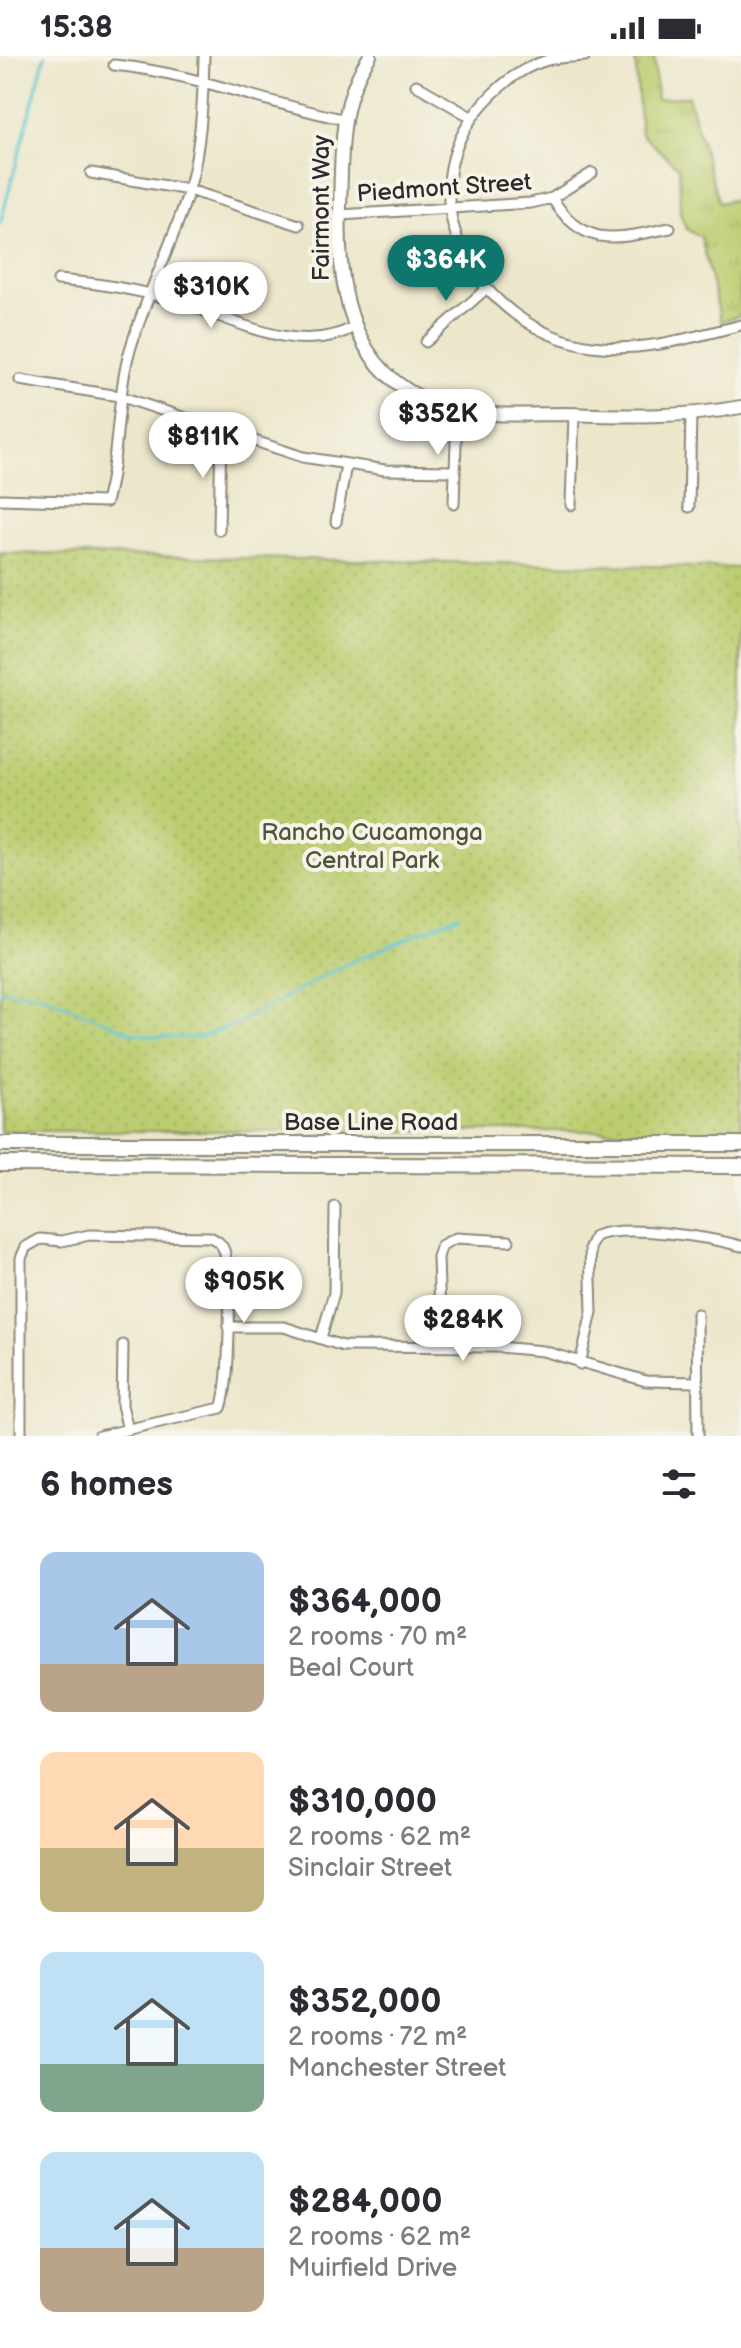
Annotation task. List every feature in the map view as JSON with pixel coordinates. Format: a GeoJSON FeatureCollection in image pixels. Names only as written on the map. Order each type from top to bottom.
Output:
{"type":"FeatureCollection","features":[{"type":"Feature","properties":{"kind":"main road","name":"Base Line Road"},"geometry":{"type":"LineString","coordinates":[[0,1144],[741,1144]]}},
{"type":"Feature","properties":{"kind":"main road","name":"Base Line Road"},"geometry":{"type":"LineString","coordinates":[[0,1164],[741,1166]]}},
{"type":"Feature","properties":{"kind":"street"},"geometry":{"type":"LineString","coordinates":[[0,499],[106,502],[111,483],[119,396],[149,293],[189,190],[200,131],[204,56]]}},
{"type":"Feature","properties":{"kind":"street","name":"Fairmont Way"},"geometry":{"type":"LineString","coordinates":[[370,56],[355,82],[342,119],[340,279],[354,327],[370,355],[394,379],[420,397],[457,410],[574,415],[691,414],[741,407]]}},
{"type":"Feature","properties":{"kind":"street"},"geometry":{"type":"LineString","coordinates":[[585,56],[548,60],[505,80],[471,117],[452,158],[449,209],[461,250],[487,288],[515,313],[546,332],[591,346],[646,345],[741,325]]}},
{"type":"Feature","properties":{"kind":"street"},"geometry":{"type":"LineString","coordinates":[[114,65],[204,79],[297,109],[342,119]]}},
{"type":"Feature","properties":{"kind":"street"},"geometry":{"type":"LineString","coordinates":[[416,85],[471,117]]}},
{"type":"Feature","properties":{"kind":"street"},"geometry":{"type":"LineString","coordinates":[[91,173],[189,190],[299,225]]}},
{"type":"Feature","properties":{"kind":"street","name":"Piedmont Street"},"geometry":{"type":"LineString","coordinates":[[340,215],[449,209],[552,198],[592,173]]}},
{"type":"Feature","properties":{"kind":"street"},"geometry":{"type":"LineString","coordinates":[[552,198],[575,227],[592,236],[621,237],[670,228]]}},
{"type":"Feature","properties":{"kind":"street"},"geometry":{"type":"LineString","coordinates":[[58,280],[149,293],[296,339],[331,338],[354,327]]}},
{"type":"Feature","properties":{"kind":"street"},"geometry":{"type":"LineString","coordinates":[[426,342],[487,288]]}},
{"type":"Feature","properties":{"kind":"street"},"geometry":{"type":"LineString","coordinates":[[20,380],[119,396],[303,457],[346,465],[454,471]]}},
{"type":"Feature","properties":{"kind":"street"},"geometry":{"type":"LineString","coordinates":[[454,504],[457,410]]}},
{"type":"Feature","properties":{"kind":"street"},"geometry":{"type":"LineString","coordinates":[[689,507],[691,414]]}},
{"type":"Feature","properties":{"kind":"street"},"geometry":{"type":"LineString","coordinates":[[571,505],[574,415]]}},
{"type":"Feature","properties":{"kind":"street"},"geometry":{"type":"LineString","coordinates":[[219,530],[221,431]]}},
{"type":"Feature","properties":{"kind":"street"},"geometry":{"type":"LineString","coordinates":[[336,522],[346,465]]}},
{"type":"Feature","properties":{"kind":"street"},"geometry":{"type":"LineString","coordinates":[[321,1338],[334,1293],[335,1207]]}},
{"type":"Feature","properties":{"kind":"street"},"geometry":{"type":"LineString","coordinates":[[580,1364],[592,1312],[590,1247],[595,1236],[607,1231],[672,1234],[741,1246]]}},
{"type":"Feature","properties":{"kind":"street"},"geometry":{"type":"LineString","coordinates":[[21,1436],[21,1258],[26,1247],[40,1239],[62,1241],[89,1235],[210,1237],[220,1243],[226,1255],[227,1391],[221,1408],[99,1436]]}},
{"type":"Feature","properties":{"kind":"street"},"geometry":{"type":"LineString","coordinates":[[441,1347],[438,1257],[442,1245],[456,1238],[509,1241]]}},
{"type":"Feature","properties":{"kind":"street"},"geometry":{"type":"LineString","coordinates":[[697,1314],[698,1436]]}},
{"type":"Feature","properties":{"kind":"street"},"geometry":{"type":"LineString","coordinates":[[228,1327],[284,1327],[343,1346],[543,1351],[646,1381],[697,1382]]}},
{"type":"Feature","properties":{"kind":"street"},"geometry":{"type":"LineString","coordinates":[[123,1345],[122,1405],[128,1430]]}},
{"type":"Feature","properties":{"kind":"green space"},"geometry":{"type":"Polygon","coordinates":[[[654,57],[657,99],[688,96],[719,203],[741,198],[738,248],[741,315],[721,322],[701,237],[686,229],[680,213],[679,168],[641,134],[635,58],[654,57]]]}},
{"type":"Feature","properties":{"kind":"green space","name":"Rancho Cucamonga Central Park"},"geometry":{"type":"Polygon","coordinates":[[[0,553],[741,568],[741,1136],[694,1135],[675,1131],[0,1131],[0,553]]]}},
{"type":"Feature","properties":{"kind":"waterway"},"geometry":{"type":"LineString","coordinates":[[0,224],[45,56]]}},
{"type":"Feature","properties":{"kind":"waterway"},"geometry":{"type":"LineString","coordinates":[[0,991],[39,994],[130,1032],[153,1037],[197,1038],[238,1023],[344,965],[460,916]]}}]}
